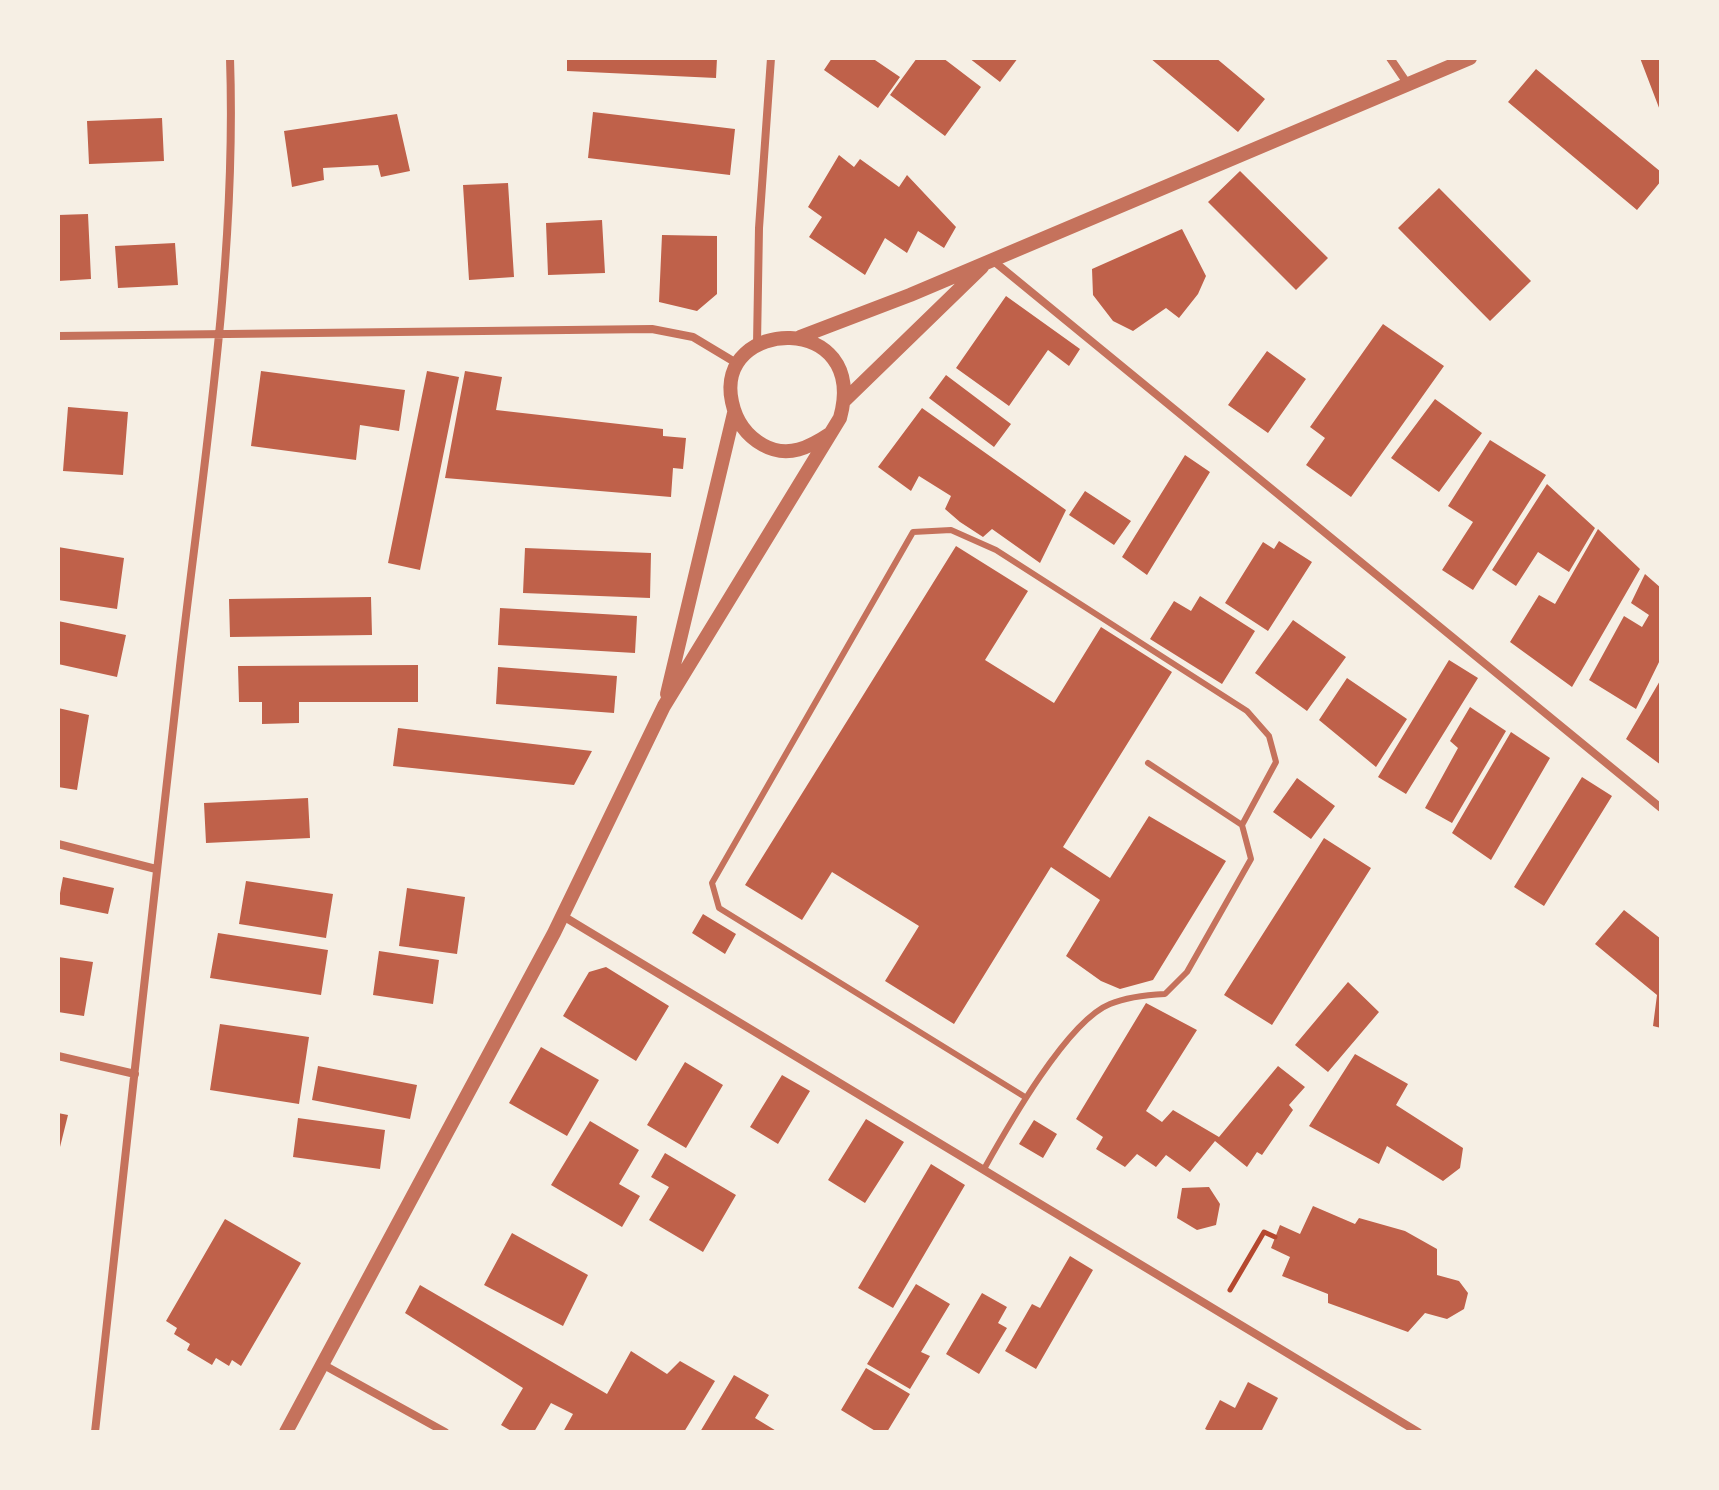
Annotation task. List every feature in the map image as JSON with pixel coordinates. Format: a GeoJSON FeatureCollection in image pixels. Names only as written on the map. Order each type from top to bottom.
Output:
{"type":"FeatureCollection","features":[{"type":"Feature","properties":{"kind":"street"},"geometry":{"type":"LineString","coordinates":[[95,1432],[218,333],[230,160],[230,58]]}},
{"type":"Feature","properties":{"kind":"street"},"geometry":{"type":"LineString","coordinates":[[757,344],[759,228],[771,58]]}},
{"type":"Feature","properties":{"kind":"street"},"geometry":{"type":"LineString","coordinates":[[1390,58],[1407,83]]}},
{"type":"Feature","properties":{"kind":"street"},"geometry":{"type":"LineString","coordinates":[[831,433],[809,447],[788,452],[765,447],[746,432],[734,413],[732,380],[738,364],[757,344],[778,337],[800,337],[910,295],[1470,58]]}},
{"type":"Feature","properties":{"kind":"street"},"geometry":{"type":"LineString","coordinates":[[844,401],[991,259]]}},
{"type":"Feature","properties":{"kind":"street"},"geometry":{"type":"LineString","coordinates":[[991,259],[1661,808]]}},
{"type":"Feature","properties":{"kind":"street"},"geometry":{"type":"LineString","coordinates":[[58,336],[652,329],[693,337],[738,364]]}},
{"type":"Feature","properties":{"kind":"street"},"geometry":{"type":"LineString","coordinates":[[286,1432],[563,916],[664,706],[840,418],[844,381],[836,362],[820,347],[800,337]]}},
{"type":"Feature","properties":{"kind":"street"},"geometry":{"type":"LineString","coordinates":[[664,706],[734,413]]}},
{"type":"Feature","properties":{"kind":"street"},"geometry":{"type":"LineString","coordinates":[[58,844],[156,869]]}},
{"type":"Feature","properties":{"kind":"street"},"geometry":{"type":"LineString","coordinates":[[563,916],[1418,1432]]}},
{"type":"Feature","properties":{"kind":"street"},"geometry":{"type":"LineString","coordinates":[[58,1056],[135,1074]]}},
{"type":"Feature","properties":{"kind":"street"},"geometry":{"type":"LineString","coordinates":[[322,1364],[445,1432]]}},
{"type":"Feature","properties":{"kind":"lane"},"geometry":{"type":"LineString","coordinates":[[1025,1097],[719,908],[712,883],[913,532],[951,530],[996,550],[1247,711],[1269,736],[1276,762],[1242,825]]}},
{"type":"Feature","properties":{"kind":"lane"},"geometry":{"type":"LineString","coordinates":[[984,1169],[1025,1097],[1076,1032],[1107,1005],[1165,994],[1187,972],[1251,859],[1242,825],[1148,763]]}},
{"type":"Feature","properties":{"kind":"path"},"geometry":{"type":"LineString","coordinates":[[1217,1311],[1264,1232],[1275,1237]]}},
{"type":"Feature","properties":{"kind":"building"},"geometry":{"type":"Polygon","coordinates":[[[567,58],[717,58],[716,78],[567,71],[567,58]]]}},
{"type":"Feature","properties":{"kind":"building"},"geometry":{"type":"Polygon","coordinates":[[[832,58],[872,58],[900,77],[878,108],[824,70],[832,58]]]}},
{"type":"Feature","properties":{"kind":"building"},"geometry":{"type":"Polygon","coordinates":[[[917,58],[943,58],[981,87],[945,136],[890,95],[917,58]]]}},
{"type":"Feature","properties":{"kind":"building"},"geometry":{"type":"Polygon","coordinates":[[[969,58],[1018,58],[1000,82],[969,58]]]}},
{"type":"Feature","properties":{"kind":"building"},"geometry":{"type":"Polygon","coordinates":[[[1150,58],[1216,58],[1265,99],[1238,132],[1150,58]]]}},
{"type":"Feature","properties":{"kind":"building"},"geometry":{"type":"Polygon","coordinates":[[[1640,58],[1661,58],[1661,113],[1640,58]]]}},
{"type":"Feature","properties":{"kind":"building"},"geometry":{"type":"Polygon","coordinates":[[[1536,69],[1661,172],[1661,181],[1637,210],[1508,102],[1536,69]]]}},
{"type":"Feature","properties":{"kind":"building"},"geometry":{"type":"Polygon","coordinates":[[[593,112],[735,129],[730,175],[588,158],[593,112]]]}},
{"type":"Feature","properties":{"kind":"building"},"geometry":{"type":"Polygon","coordinates":[[[397,114],[410,171],[381,177],[378,165],[323,168],[324,180],[292,187],[284,131],[397,114]]]}},
{"type":"Feature","properties":{"kind":"building"},"geometry":{"type":"Polygon","coordinates":[[[162,118],[164,161],[89,164],[87,121],[162,118]]]}},
{"type":"Feature","properties":{"kind":"building"},"geometry":{"type":"Polygon","coordinates":[[[839,155],[854,167],[860,159],[899,187],[907,175],[956,227],[944,248],[918,231],[907,253],[885,238],[865,275],[809,237],[822,217],[808,207],[839,155]]]}},
{"type":"Feature","properties":{"kind":"building"},"geometry":{"type":"Polygon","coordinates":[[[1240,171],[1328,258],[1296,290],[1208,202],[1240,171]]]}},
{"type":"Feature","properties":{"kind":"building"},"geometry":{"type":"Polygon","coordinates":[[[508,183],[514,277],[469,280],[463,185],[508,183]]]}},
{"type":"Feature","properties":{"kind":"building"},"geometry":{"type":"Polygon","coordinates":[[[1439,188],[1531,281],[1490,321],[1398,228],[1439,188]]]}},
{"type":"Feature","properties":{"kind":"building"},"geometry":{"type":"Polygon","coordinates":[[[88,214],[91,279],[58,281],[58,215],[88,214]]]}},
{"type":"Feature","properties":{"kind":"building"},"geometry":{"type":"Polygon","coordinates":[[[602,220],[605,273],[548,275],[546,223],[602,220]]]}},
{"type":"Feature","properties":{"kind":"building"},"geometry":{"type":"Polygon","coordinates":[[[1182,229],[1206,276],[1198,294],[1179,318],[1166,308],[1133,331],[1113,321],[1093,295],[1092,269],[1182,229]]]}},
{"type":"Feature","properties":{"kind":"building"},"geometry":{"type":"Polygon","coordinates":[[[662,235],[717,236],[717,294],[697,311],[659,302],[662,235]]]}},
{"type":"Feature","properties":{"kind":"building"},"geometry":{"type":"Polygon","coordinates":[[[175,243],[178,285],[118,288],[115,246],[175,243]]]}},
{"type":"Feature","properties":{"kind":"building"},"geometry":{"type":"Polygon","coordinates":[[[1006,296],[1080,349],[1069,366],[1048,350],[1009,406],[956,368],[1006,296]]]}},
{"type":"Feature","properties":{"kind":"building"},"geometry":{"type":"Polygon","coordinates":[[[1383,324],[1444,366],[1351,497],[1306,465],[1325,438],[1310,427],[1383,324]]]}},
{"type":"Feature","properties":{"kind":"building"},"geometry":{"type":"Polygon","coordinates":[[[1267,351],[1306,379],[1268,433],[1228,405],[1267,351]]]}},
{"type":"Feature","properties":{"kind":"building"},"geometry":{"type":"Polygon","coordinates":[[[261,371],[405,390],[399,431],[360,425],[356,460],[251,446],[261,371]]]}},
{"type":"Feature","properties":{"kind":"building"},"geometry":{"type":"Polygon","coordinates":[[[427,371],[459,377],[420,570],[388,563],[427,371]]]}},
{"type":"Feature","properties":{"kind":"building"},"geometry":{"type":"Polygon","coordinates":[[[465,371],[502,377],[496,410],[663,429],[663,436],[686,438],[683,469],[673,468],[671,497],[445,478],[465,371]]]}},
{"type":"Feature","properties":{"kind":"building"},"geometry":{"type":"Polygon","coordinates":[[[946,375],[1011,424],[994,447],[929,398],[946,375]]]}},
{"type":"Feature","properties":{"kind":"building"},"geometry":{"type":"Polygon","coordinates":[[[1435,399],[1482,433],[1439,492],[1391,458],[1435,399]]]}},
{"type":"Feature","properties":{"kind":"building"},"geometry":{"type":"Polygon","coordinates":[[[68,407],[128,412],[123,475],[63,471],[68,407]]]}},
{"type":"Feature","properties":{"kind":"building"},"geometry":{"type":"Polygon","coordinates":[[[922,408],[1066,510],[1040,563],[992,529],[983,537],[960,522],[945,509],[951,496],[919,476],[911,491],[878,467],[922,408]]]}},
{"type":"Feature","properties":{"kind":"building"},"geometry":{"type":"Polygon","coordinates":[[[1490,440],[1546,475],[1473,590],[1442,570],[1473,522],[1448,506],[1490,440]]]}},
{"type":"Feature","properties":{"kind":"building"},"geometry":{"type":"Polygon","coordinates":[[[1185,455],[1210,472],[1147,575],[1122,557],[1185,455]]]}},
{"type":"Feature","properties":{"kind":"building"},"geometry":{"type":"Polygon","coordinates":[[[1547,484],[1595,528],[1569,572],[1538,552],[1516,586],[1492,570],[1547,484]]]}},
{"type":"Feature","properties":{"kind":"building"},"geometry":{"type":"Polygon","coordinates":[[[1085,491],[1131,521],[1114,545],[1069,515],[1085,491]]]}},
{"type":"Feature","properties":{"kind":"building"},"geometry":{"type":"Polygon","coordinates":[[[1598,529],[1640,569],[1572,687],[1510,642],[1539,595],[1555,604],[1598,529]]]}},
{"type":"Feature","properties":{"kind":"building"},"geometry":{"type":"Polygon","coordinates":[[[1279,541],[1312,562],[1268,631],[1225,603],[1263,542],[1274,549],[1279,541]]]}},
{"type":"Feature","properties":{"kind":"building"},"geometry":{"type":"Polygon","coordinates":[[[956,546],[1028,591],[985,660],[1054,703],[1101,627],[1172,672],[1063,847],[1110,878],[1149,816],[1226,861],[1153,980],[1120,989],[1101,981],[1066,956],[1100,900],[1051,867],[954,1024],[885,981],[919,926],[832,872],[802,920],[745,885],[956,546]]]}},
{"type":"Feature","properties":{"kind":"building"},"geometry":{"type":"Polygon","coordinates":[[[58,547],[124,558],[117,609],[58,600],[58,547]]]}},
{"type":"Feature","properties":{"kind":"building"},"geometry":{"type":"Polygon","coordinates":[[[525,548],[651,553],[650,598],[523,593],[525,548]]]}},
{"type":"Feature","properties":{"kind":"building"},"geometry":{"type":"Polygon","coordinates":[[[1645,574],[1661,588],[1661,658],[1636,709],[1589,680],[1624,616],[1642,627],[1649,615],[1631,603],[1645,574]]]}},
{"type":"Feature","properties":{"kind":"building"},"geometry":{"type":"Polygon","coordinates":[[[1200,596],[1255,631],[1222,684],[1150,639],[1174,601],[1191,611],[1200,596]]]}},
{"type":"Feature","properties":{"kind":"building"},"geometry":{"type":"Polygon","coordinates":[[[371,597],[372,635],[230,637],[229,599],[371,597]]]}},
{"type":"Feature","properties":{"kind":"building"},"geometry":{"type":"Polygon","coordinates":[[[500,608],[637,616],[635,653],[498,645],[500,608]]]}},
{"type":"Feature","properties":{"kind":"building"},"geometry":{"type":"Polygon","coordinates":[[[1293,620],[1346,657],[1307,711],[1255,673],[1293,620]]]}},
{"type":"Feature","properties":{"kind":"building"},"geometry":{"type":"Polygon","coordinates":[[[58,621],[126,635],[117,677],[58,664],[58,621]]]}},
{"type":"Feature","properties":{"kind":"building"},"geometry":{"type":"Polygon","coordinates":[[[1449,660],[1478,678],[1406,794],[1378,777],[1449,660]]]}},
{"type":"Feature","properties":{"kind":"building"},"geometry":{"type":"Polygon","coordinates":[[[418,665],[418,702],[299,702],[299,723],[262,724],[262,702],[239,702],[238,666],[418,665]]]}},
{"type":"Feature","properties":{"kind":"building"},"geometry":{"type":"Polygon","coordinates":[[[498,667],[617,676],[614,713],[496,704],[498,667]]]}},
{"type":"Feature","properties":{"kind":"building"},"geometry":{"type":"Polygon","coordinates":[[[1347,678],[1407,719],[1376,767],[1319,720],[1347,678]]]}},
{"type":"Feature","properties":{"kind":"building"},"geometry":{"type":"Polygon","coordinates":[[[1661,679],[1661,765],[1626,739],[1661,679]]]}},
{"type":"Feature","properties":{"kind":"building"},"geometry":{"type":"Polygon","coordinates":[[[1470,707],[1506,731],[1452,823],[1425,808],[1458,748],[1450,741],[1470,707]]]}},
{"type":"Feature","properties":{"kind":"building"},"geometry":{"type":"Polygon","coordinates":[[[58,708],[89,715],[77,790],[58,787],[58,708]]]}},
{"type":"Feature","properties":{"kind":"building"},"geometry":{"type":"Polygon","coordinates":[[[398,728],[592,751],[574,785],[393,766],[398,728]]]}},
{"type":"Feature","properties":{"kind":"building"},"geometry":{"type":"Polygon","coordinates":[[[1511,732],[1550,758],[1491,860],[1452,833],[1511,732]]]}},
{"type":"Feature","properties":{"kind":"building"},"geometry":{"type":"Polygon","coordinates":[[[1582,777],[1612,796],[1544,906],[1514,887],[1582,777]]]}},
{"type":"Feature","properties":{"kind":"building"},"geometry":{"type":"Polygon","coordinates":[[[1297,778],[1335,806],[1311,839],[1273,812],[1297,778]]]}},
{"type":"Feature","properties":{"kind":"building"},"geometry":{"type":"Polygon","coordinates":[[[308,798],[310,838],[206,843],[204,803],[308,798]]]}},
{"type":"Feature","properties":{"kind":"building"},"geometry":{"type":"Polygon","coordinates":[[[1324,838],[1371,868],[1272,1025],[1224,995],[1324,838]]]}},
{"type":"Feature","properties":{"kind":"building"},"geometry":{"type":"Polygon","coordinates":[[[63,877],[114,888],[108,914],[58,904],[63,877]]]}},
{"type":"Feature","properties":{"kind":"building"},"geometry":{"type":"Polygon","coordinates":[[[246,881],[333,894],[326,938],[239,924],[246,881]]]}},
{"type":"Feature","properties":{"kind":"building"},"geometry":{"type":"Polygon","coordinates":[[[407,888],[465,897],[457,954],[399,946],[407,888]]]}},
{"type":"Feature","properties":{"kind":"building"},"geometry":{"type":"Polygon","coordinates":[[[1624,910],[1661,939],[1661,1028],[1653,1026],[1657,995],[1595,944],[1624,910]]]}},
{"type":"Feature","properties":{"kind":"building"},"geometry":{"type":"Polygon","coordinates":[[[703,914],[736,934],[725,954],[692,933],[703,914]]]}},
{"type":"Feature","properties":{"kind":"building"},"geometry":{"type":"Polygon","coordinates":[[[218,933],[328,950],[321,995],[210,978],[218,933]]]}},
{"type":"Feature","properties":{"kind":"building"},"geometry":{"type":"Polygon","coordinates":[[[379,951],[439,960],[433,1004],[373,995],[379,951]]]}},
{"type":"Feature","properties":{"kind":"building"},"geometry":{"type":"Polygon","coordinates":[[[58,957],[93,962],[84,1016],[58,1012],[58,957]]]}},
{"type":"Feature","properties":{"kind":"building"},"geometry":{"type":"Polygon","coordinates":[[[606,967],[669,1006],[636,1061],[563,1016],[589,972],[606,967]]]}},
{"type":"Feature","properties":{"kind":"building"},"geometry":{"type":"Polygon","coordinates":[[[1348,982],[1379,1012],[1328,1072],[1295,1045],[1348,982]]]}},
{"type":"Feature","properties":{"kind":"building"},"geometry":{"type":"Polygon","coordinates":[[[1146,1003],[1197,1030],[1146,1111],[1162,1122],[1173,1110],[1219,1137],[1278,1066],[1305,1087],[1289,1105],[1293,1110],[1262,1155],[1257,1152],[1247,1167],[1215,1141],[1190,1172],[1166,1155],[1156,1167],[1137,1154],[1125,1167],[1096,1149],[1103,1137],[1076,1119],[1146,1003]]]}},
{"type":"Feature","properties":{"kind":"building"},"geometry":{"type":"Polygon","coordinates":[[[220,1024],[309,1037],[299,1104],[210,1090],[220,1024]]]}},
{"type":"Feature","properties":{"kind":"building"},"geometry":{"type":"Polygon","coordinates":[[[541,1047],[599,1080],[567,1136],[509,1103],[541,1047]]]}},
{"type":"Feature","properties":{"kind":"building"},"geometry":{"type":"Polygon","coordinates":[[[1355,1054],[1408,1084],[1396,1105],[1463,1148],[1460,1168],[1443,1181],[1387,1146],[1379,1164],[1309,1126],[1355,1054]]]}},
{"type":"Feature","properties":{"kind":"building"},"geometry":{"type":"Polygon","coordinates":[[[685,1062],[723,1085],[686,1148],[647,1125],[685,1062]]]}},
{"type":"Feature","properties":{"kind":"building"},"geometry":{"type":"Polygon","coordinates":[[[318,1066],[417,1085],[410,1119],[312,1100],[318,1066]]]}},
{"type":"Feature","properties":{"kind":"building"},"geometry":{"type":"Polygon","coordinates":[[[782,1075],[810,1091],[778,1144],[750,1127],[782,1075]]]}},
{"type":"Feature","properties":{"kind":"building"},"geometry":{"type":"Polygon","coordinates":[[[58,1113],[68,1115],[59,1151],[58,1151],[58,1113]]]}},
{"type":"Feature","properties":{"kind":"building"},"geometry":{"type":"Polygon","coordinates":[[[298,1118],[385,1130],[380,1169],[293,1157],[298,1118]]]}},
{"type":"Feature","properties":{"kind":"building"},"geometry":{"type":"Polygon","coordinates":[[[866,1119],[904,1142],[865,1203],[828,1180],[866,1119]]]}},
{"type":"Feature","properties":{"kind":"building"},"geometry":{"type":"Polygon","coordinates":[[[1034,1120],[1057,1134],[1043,1158],[1019,1144],[1034,1120]]]}},
{"type":"Feature","properties":{"kind":"building"},"geometry":{"type":"Polygon","coordinates":[[[590,1121],[639,1150],[619,1184],[640,1196],[622,1227],[551,1185],[590,1121]]]}},
{"type":"Feature","properties":{"kind":"building"},"geometry":{"type":"Polygon","coordinates":[[[665,1153],[736,1195],[703,1252],[649,1220],[669,1187],[651,1177],[665,1153]]]}},
{"type":"Feature","properties":{"kind":"building"},"geometry":{"type":"Polygon","coordinates":[[[931,1164],[965,1185],[893,1308],[858,1288],[931,1164]]]}},
{"type":"Feature","properties":{"kind":"building"},"geometry":{"type":"Polygon","coordinates":[[[1209,1187],[1220,1204],[1216,1225],[1197,1230],[1177,1218],[1182,1188],[1209,1187]]]}},
{"type":"Feature","properties":{"kind":"building"},"geometry":{"type":"Polygon","coordinates":[[[1313,1206],[1355,1224],[1359,1218],[1405,1231],[1437,1249],[1437,1275],[1459,1281],[1468,1293],[1464,1309],[1447,1319],[1425,1313],[1408,1332],[1328,1303],[1328,1294],[1282,1276],[1290,1257],[1271,1248],[1280,1225],[1300,1234],[1313,1206]]]}},
{"type":"Feature","properties":{"kind":"building"},"geometry":{"type":"Polygon","coordinates":[[[225,1219],[301,1263],[241,1366],[232,1360],[229,1366],[216,1358],[212,1365],[187,1350],[190,1344],[174,1334],[177,1328],[166,1321],[225,1219]]]}},
{"type":"Feature","properties":{"kind":"building"},"geometry":{"type":"Polygon","coordinates":[[[512,1233],[588,1275],[563,1326],[484,1285],[512,1233]]]}},
{"type":"Feature","properties":{"kind":"building"},"geometry":{"type":"Polygon","coordinates":[[[1070,1256],[1093,1270],[1036,1369],[1005,1351],[1032,1304],[1040,1308],[1070,1256]]]}},
{"type":"Feature","properties":{"kind":"building"},"geometry":{"type":"Polygon","coordinates":[[[916,1284],[950,1304],[921,1352],[930,1356],[910,1389],[867,1364],[916,1284]]]}},
{"type":"Feature","properties":{"kind":"building"},"geometry":{"type":"Polygon","coordinates":[[[420,1285],[607,1394],[631,1351],[667,1374],[680,1361],[715,1381],[684,1432],[563,1432],[573,1414],[551,1403],[534,1432],[513,1432],[501,1425],[523,1388],[405,1313],[420,1285]]]}},
{"type":"Feature","properties":{"kind":"building"},"geometry":{"type":"Polygon","coordinates":[[[982,1293],[1007,1307],[998,1323],[1007,1328],[979,1374],[946,1354],[982,1293]]]}},
{"type":"Feature","properties":{"kind":"building"},"geometry":{"type":"Polygon","coordinates":[[[866,1368],[910,1394],[887,1432],[877,1432],[841,1410],[866,1368]]]}},
{"type":"Feature","properties":{"kind":"building"},"geometry":{"type":"Polygon","coordinates":[[[734,1375],[769,1395],[755,1418],[778,1432],[700,1432],[734,1375]]]}},
{"type":"Feature","properties":{"kind":"building"},"geometry":{"type":"Polygon","coordinates":[[[1248,1382],[1278,1398],[1261,1432],[1211,1432],[1205,1429],[1220,1400],[1235,1408],[1248,1382]]]}}]}
